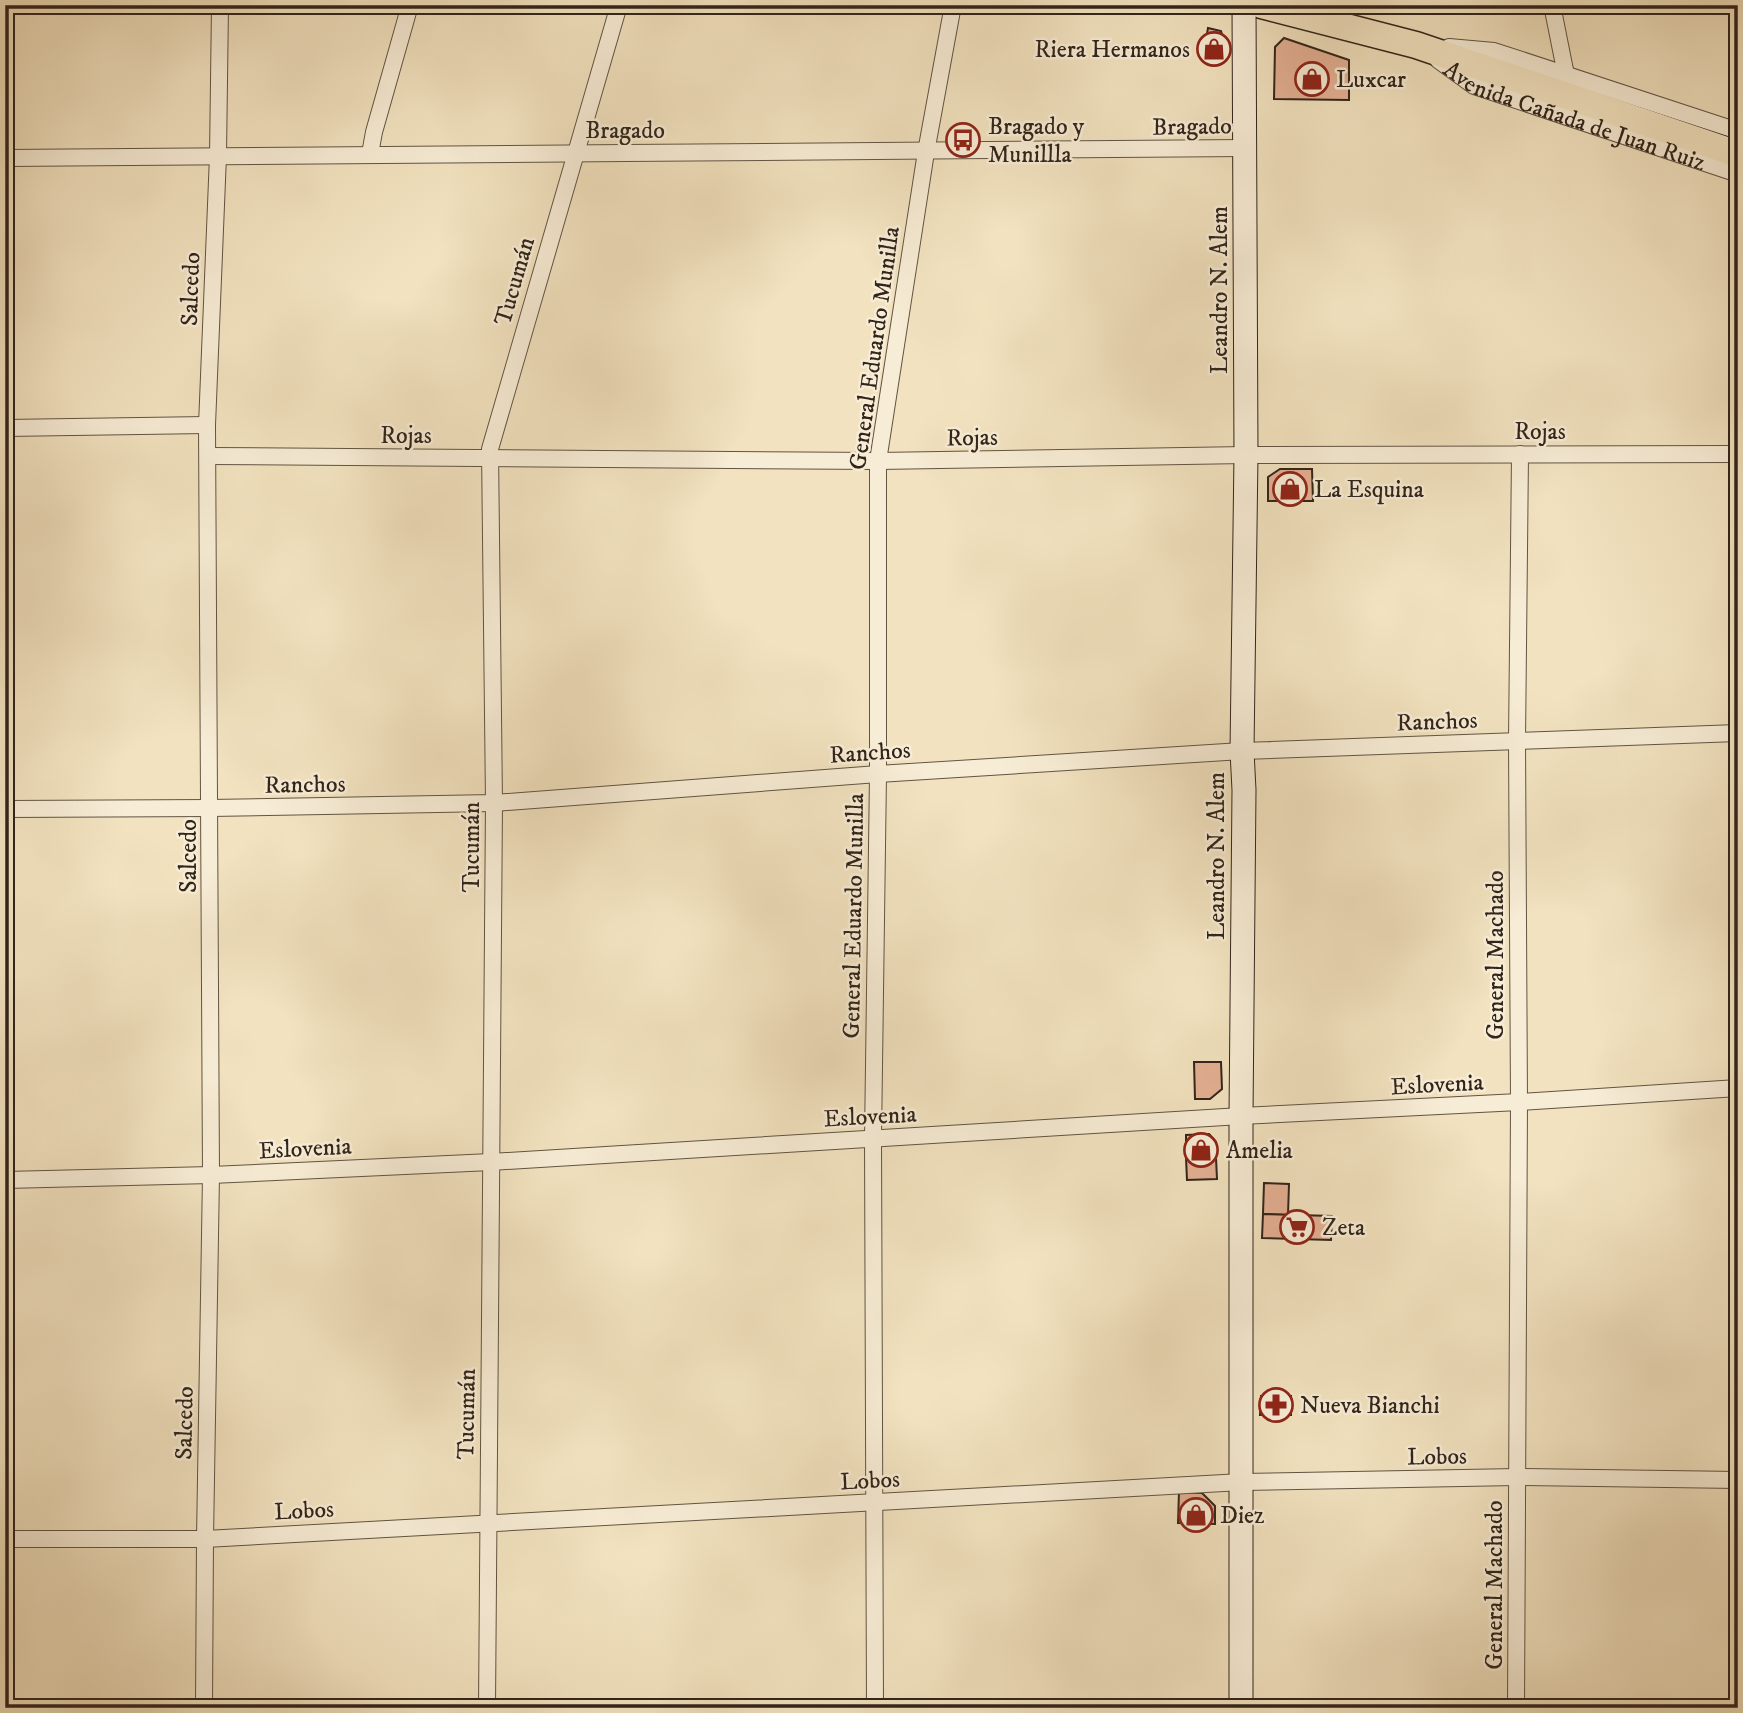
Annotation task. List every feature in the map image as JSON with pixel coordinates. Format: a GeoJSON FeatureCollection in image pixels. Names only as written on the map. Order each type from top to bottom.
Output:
{"type":"FeatureCollection","features":[{"type":"Feature","properties":{"kind":"main road","name":"Avenida Cañada de Juan Ruiz"},"geometry":{"type":"LineString","coordinates":[[1261,5],[1471,62],[1738,154]]}},
{"type":"Feature","properties":{"kind":"street","name":"Salcedo"},"geometry":{"type":"LineString","coordinates":[[204,1708],[211,1175],[207,425],[218,156],[220,5]]}},
{"type":"Feature","properties":{"kind":"street"},"geometry":{"type":"LineString","coordinates":[[370,154],[410,5]]}},
{"type":"Feature","properties":{"kind":"street","name":"Tucumán"},"geometry":{"type":"LineString","coordinates":[[487,1708],[494,803],[490,449],[619,5]]}},
{"type":"Feature","properties":{"kind":"street","name":"General Eduardo Munilla"},"geometry":{"type":"LineString","coordinates":[[875,1708],[873,1138],[878,774],[878,461],[926,152],[953,5]]}},
{"type":"Feature","properties":{"kind":"street","name":"Leandro N. Alem"},"geometry":{"type":"LineString","coordinates":[[1241,1708],[1242,751],[1246,455],[1244,5]]}},
{"type":"Feature","properties":{"kind":"street"},"geometry":{"type":"LineString","coordinates":[[1552,5],[1566,75]]}},
{"type":"Feature","properties":{"kind":"street","name":"Avenida Cañada de Juan Ruiz"},"geometry":{"type":"LineString","coordinates":[[1416,45],[1494,51],[1738,131]]}},
{"type":"Feature","properties":{"kind":"street","name":"Avenida Cañada de Juan Ruiz"},"geometry":{"type":"LineString","coordinates":[[1416,45],[1474,86],[1738,174]]}},
{"type":"Feature","properties":{"kind":"street","name":"Bragado"},"geometry":{"type":"LineString","coordinates":[[5,159],[1245,148]]}},
{"type":"Feature","properties":{"kind":"street"},"geometry":{"type":"LineString","coordinates":[[5,428],[207,425]]}},
{"type":"Feature","properties":{"kind":"street","name":"General Machado"},"geometry":{"type":"LineString","coordinates":[[1516,1708],[1520,454]]}},
{"type":"Feature","properties":{"kind":"street","name":"Rojas"},"geometry":{"type":"LineString","coordinates":[[208,456],[878,461],[1246,455],[1738,454]]}},
{"type":"Feature","properties":{"kind":"street","name":"Ranchos"},"geometry":{"type":"LineString","coordinates":[[5,810],[494,803],[878,774],[1242,751],[1738,733]]}},
{"type":"Feature","properties":{"kind":"street","name":"Eslovenia"},"geometry":{"type":"LineString","coordinates":[[5,1180],[211,1175],[491,1162],[1738,1088]]}},
{"type":"Feature","properties":{"kind":"street","name":"Lobos"},"geometry":{"type":"LineString","coordinates":[[5,1539],[205,1539],[1242,1482],[1517,1477],[1738,1479]]}},
{"type":"Feature","properties":{"kind":"building","name":"Riera Hermanos"},"geometry":{"type":"Polygon","coordinates":[[[1208,28],[1221,31],[1224,61],[1203,57],[1208,28]]]}},
{"type":"Feature","properties":{"kind":"building","name":"Luxcar"},"geometry":{"type":"Polygon","coordinates":[[[1284,38],[1349,60],[1349,100],[1274,99],[1275,47],[1284,38]]]}},
{"type":"Feature","properties":{"kind":"building","name":"La Esquina"},"geometry":{"type":"Polygon","coordinates":[[[1280,469],[1312,469],[1313,501],[1268,501],[1268,477],[1280,469]]]}},
{"type":"Feature","properties":{"kind":"building"},"geometry":{"type":"Polygon","coordinates":[[[1194,1062],[1221,1062],[1222,1089],[1210,1099],[1195,1099],[1194,1062]]]}},
{"type":"Feature","properties":{"kind":"building","name":"Amelia"},"geometry":{"type":"Polygon","coordinates":[[[1209,1134],[1216,1142],[1216,1158],[1186,1158],[1186,1135],[1209,1134]]]}},
{"type":"Feature","properties":{"kind":"building"},"geometry":{"type":"Polygon","coordinates":[[[1186,1158],[1216,1158],[1217,1179],[1187,1180],[1186,1158]]]}},
{"type":"Feature","properties":{"kind":"building"},"geometry":{"type":"Polygon","coordinates":[[[1264,1183],[1289,1184],[1288,1215],[1263,1214],[1264,1183]]]}},
{"type":"Feature","properties":{"kind":"building","name":"Zeta"},"geometry":{"type":"Polygon","coordinates":[[[1263,1214],[1332,1216],[1331,1240],[1262,1238],[1263,1214]]]}},
{"type":"Feature","properties":{"kind":"building","name":"Nueva Bianchi"},"geometry":{"type":"Polygon","coordinates":[[[1261,1396],[1291,1396],[1291,1415],[1260,1415],[1261,1396]]]}},
{"type":"Feature","properties":{"kind":"building","name":"Diez"},"geometry":{"type":"Polygon","coordinates":[[[1179,1492],[1202,1493],[1215,1506],[1215,1524],[1178,1523],[1179,1492]]]}},
{"type":"Feature","properties":{"kind":"place","name":"Riera Hermanos"},"geometry":{"type":"Point","coordinates":[1214,49]}},
{"type":"Feature","properties":{"kind":"place","name":"Luxcar"},"geometry":{"type":"Point","coordinates":[1312,79]}},
{"type":"Feature","properties":{"kind":"place","name":"Bragado y Munillla"},"geometry":{"type":"Point","coordinates":[963,140]}},
{"type":"Feature","properties":{"kind":"place","name":"La Esquina"},"geometry":{"type":"Point","coordinates":[1290,489]}},
{"type":"Feature","properties":{"kind":"place","name":"Amelia"},"geometry":{"type":"Point","coordinates":[1201,1150]}},
{"type":"Feature","properties":{"kind":"place","name":"Zeta"},"geometry":{"type":"Point","coordinates":[1297,1227]}},
{"type":"Feature","properties":{"kind":"place","name":"Nueva Bianchi"},"geometry":{"type":"Point","coordinates":[1276,1405]}},
{"type":"Feature","properties":{"kind":"place","name":"Diez"},"geometry":{"type":"Point","coordinates":[1196,1515]}}]}
